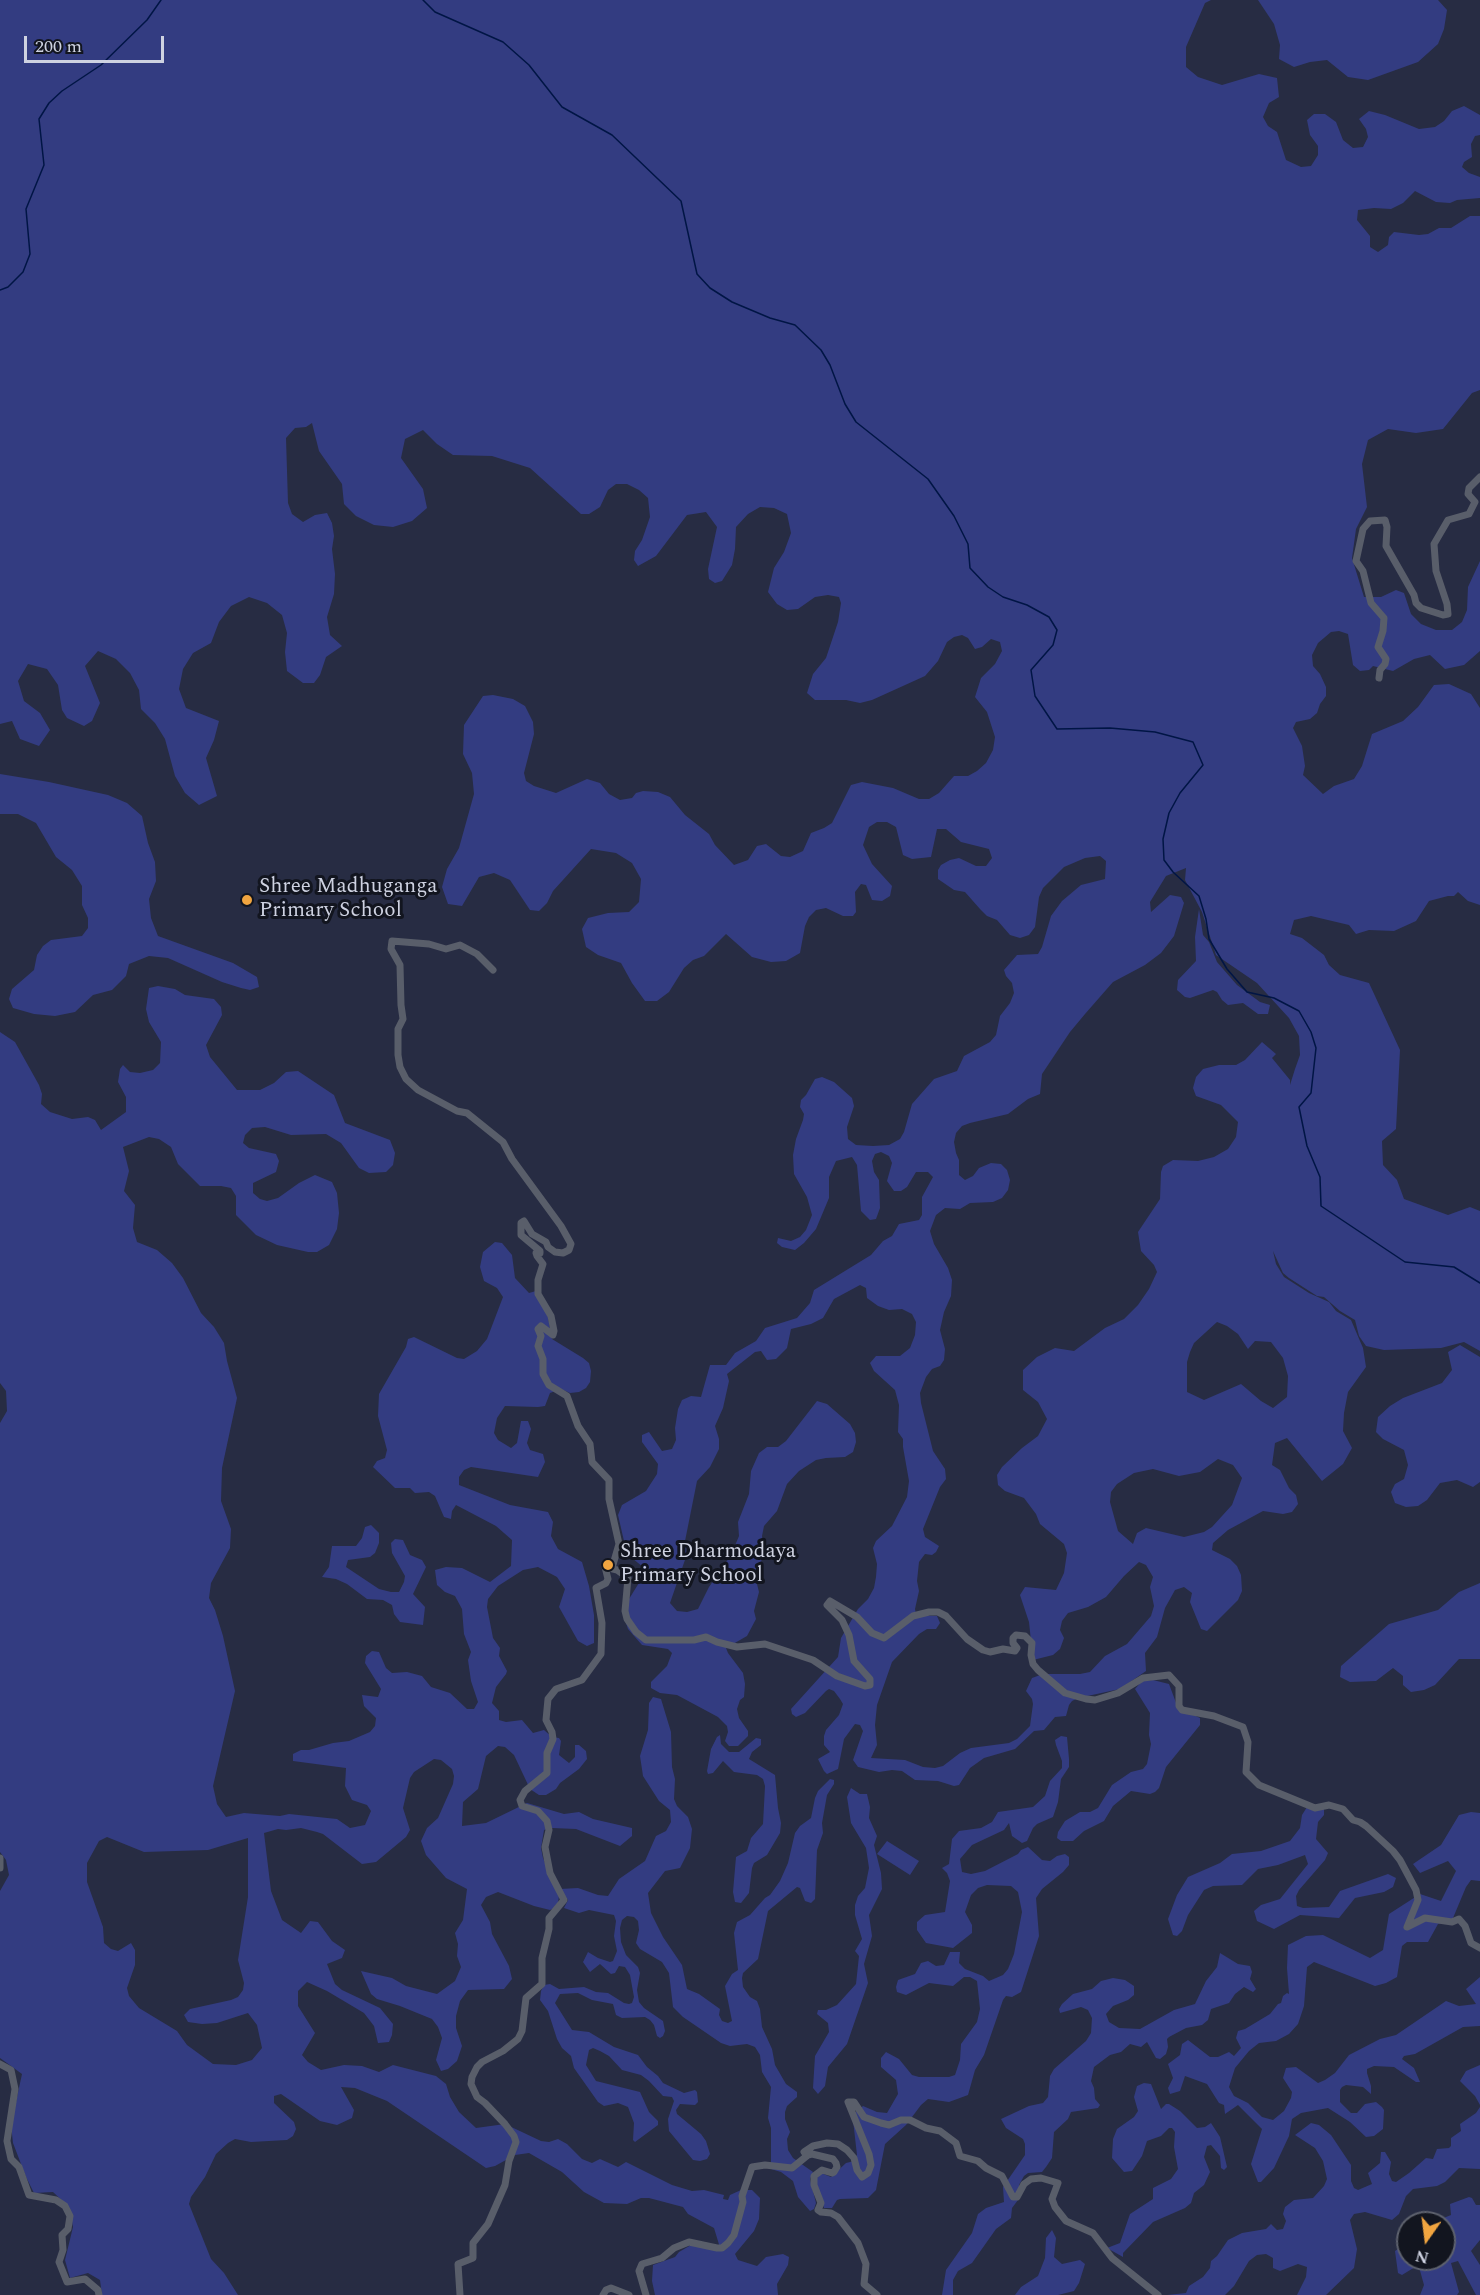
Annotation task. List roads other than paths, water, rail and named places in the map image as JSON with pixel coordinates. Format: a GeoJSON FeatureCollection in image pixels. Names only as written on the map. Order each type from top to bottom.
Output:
{"type":"FeatureCollection","features":[{"type":"Feature","properties":{"kind":"street"},"geometry":{"type":"LineString","coordinates":[[1379,678],[1380,670],[1386,659],[1378,646],[1384,618],[1371,603],[1363,571],[1356,561],[1363,529],[1370,521],[1385,520],[1386,546],[1414,595],[1416,603],[1420,608],[1443,615],[1448,614],[1436,571],[1434,544],[1448,520],[1469,514],[1475,502],[1468,494],[1469,488],[1480,477]]}},
{"type":"Feature","properties":{"kind":"street"},"geometry":{"type":"LineString","coordinates":[[493,970],[477,954],[460,945],[446,949],[429,944],[392,941],[391,949],[400,965],[403,1019],[398,1029],[400,1067],[406,1079],[418,1090],[457,1111],[467,1113],[503,1143],[561,1226],[571,1245],[569,1250],[563,1253],[555,1252],[548,1247],[546,1242],[532,1234],[524,1221],[521,1223],[521,1235],[540,1251],[536,1253],[543,1264],[538,1280],[538,1294],[550,1316],[554,1331],[553,1335],[541,1326],[538,1329],[541,1336],[538,1346],[543,1359],[543,1374],[549,1385],[567,1396],[578,1426],[590,1444],[592,1462],[609,1480],[609,1499],[619,1544],[612,1568]]}},
{"type":"Feature","properties":{"kind":"street"},"geometry":{"type":"LineString","coordinates":[[459,2295],[458,2264],[473,2258],[473,2243],[488,2224],[505,2186],[509,2161],[516,2142],[505,2124],[477,2097],[471,2084],[472,2077],[482,2062],[503,2051],[518,2039],[522,2031],[526,1998],[542,1984],[542,1958],[549,1929],[549,1918],[564,1900],[550,1873],[545,1846],[549,1830],[547,1821],[538,1811],[522,1806],[520,1800],[525,1791],[547,1773],[547,1753],[553,1739],[546,1719],[548,1699],[556,1689],[582,1680],[601,1654],[602,1623],[596,1588],[606,1583],[608,1579],[605,1567],[612,1568],[628,1578],[625,1611],[627,1619],[636,1632],[646,1640],[683,1638],[694,1640],[706,1637],[737,1647],[765,1644],[813,1660],[837,1676],[865,1686],[870,1685],[870,1679],[854,1661],[849,1635],[842,1620],[828,1605],[830,1601],[857,1617],[872,1633],[884,1638],[913,1616],[929,1612],[938,1612],[946,1616],[968,1639],[983,1650],[990,1652],[1003,1649],[1015,1651],[1017,1647],[1013,1643],[1013,1638],[1020,1634],[1032,1643],[1030,1655],[1033,1664],[1044,1676],[1065,1693],[1086,1699],[1095,1700],[1118,1693],[1143,1678],[1169,1675],[1179,1686],[1179,1706],[1182,1710],[1232,1721],[1243,1727],[1248,1742],[1246,1772],[1259,1785],[1306,1806],[1315,1808],[1329,1805],[1343,1809],[1353,1820],[1366,1826],[1393,1851],[1416,1890],[1418,1900],[1407,1927],[1425,1918],[1452,1922],[1459,1919],[1465,1926],[1471,1943],[1480,1948]]}},
{"type":"Feature","properties":{"kind":"street"},"geometry":{"type":"LineString","coordinates":[[0,1858],[0,1868]]}},
{"type":"Feature","properties":{"kind":"street"},"geometry":{"type":"LineString","coordinates":[[0,2064],[11,2070],[15,2089],[7,2141],[11,2159],[19,2167],[29,2195],[56,2200],[65,2206],[70,2216],[68,2229],[62,2235],[63,2250],[59,2262],[67,2282],[85,2278],[98,2290],[99,2295]]}},
{"type":"Feature","properties":{"kind":"street"},"geometry":{"type":"LineString","coordinates":[[807,2156],[804,2152],[813,2146],[827,2143],[837,2144],[854,2158],[857,2170],[862,2177],[868,2173],[869,2154],[848,2102],[854,2102],[864,2116],[881,2123],[890,2125],[901,2120],[910,2120],[926,2128],[940,2131],[956,2143],[960,2156],[978,2161],[1002,2176],[1013,2197],[1017,2197],[1024,2184],[1030,2179],[1041,2178],[1058,2183],[1053,2199],[1055,2207],[1066,2221],[1093,2233],[1112,2258],[1158,2295]]}},
{"type":"Feature","properties":{"kind":"street"},"geometry":{"type":"LineString","coordinates":[[646,2295],[639,2271],[642,2264],[662,2258],[674,2248],[688,2242],[717,2248],[722,2248],[728,2243],[734,2235],[743,2202],[742,2196],[752,2167],[765,2165],[792,2168],[812,2154],[828,2157],[836,2163],[837,2168],[834,2172],[822,2170],[814,2176],[814,2185],[821,2203],[818,2210],[831,2212],[848,2228],[858,2243],[866,2264],[864,2284],[877,2295]]}},
{"type":"Feature","properties":{"kind":"street"},"geometry":{"type":"LineString","coordinates":[[603,2295],[611,2288],[629,2295]]}},
{"type":"Feature","properties":{"kind":"waterway"},"geometry":{"type":"LineString","coordinates":[[0,290],[8,287],[23,272],[30,254],[26,209],[44,165],[39,119],[49,103],[62,91],[101,65],[147,20],[161,0]]}},
{"type":"Feature","properties":{"kind":"waterway"},"geometry":{"type":"LineString","coordinates":[[423,0],[435,12],[503,42],[529,65],[562,107],[612,135],[681,201],[697,274],[710,288],[732,302],[770,318],[795,325],[821,350],[830,365],[845,404],[856,422],[928,479],[954,516],[968,544],[970,568],[988,587],[1003,597],[1027,605],[1049,617],[1057,630],[1053,645],[1031,670],[1035,696],[1057,729],[1110,728],[1155,732],[1193,742],[1203,765],[1180,793],[1169,813],[1163,839],[1164,860],[1173,872],[1199,896],[1209,939],[1227,969],[1247,992],[1274,998],[1299,1011],[1311,1032],[1316,1048],[1311,1093],[1299,1107],[1307,1146],[1320,1177],[1321,1206],[1405,1262],[1454,1267],[1480,1283]]}},
{"type":"Feature","properties":{"kind":"place","name":"Shree Madhuganga Primary School"},"geometry":{"type":"Point","coordinates":[247,900]}},
{"type":"Feature","properties":{"kind":"place","name":"Shree Dharmodaya Primary School"},"geometry":{"type":"Point","coordinates":[608,1565]}}]}
